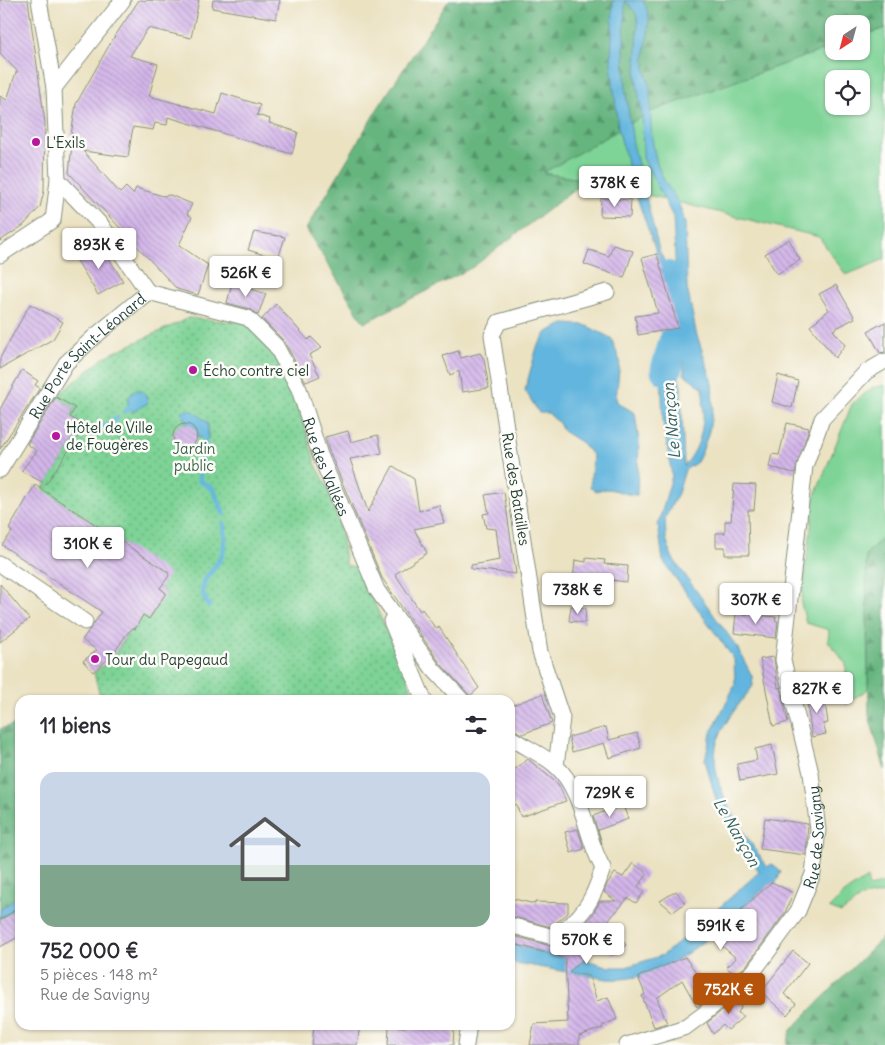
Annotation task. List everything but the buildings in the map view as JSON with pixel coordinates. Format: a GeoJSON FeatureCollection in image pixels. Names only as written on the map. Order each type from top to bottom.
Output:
{"type":"FeatureCollection","features":[{"type":"Feature","properties":{"kind":"street"},"geometry":{"type":"LineString","coordinates":[[0,254],[53,220],[58,180],[54,88],[39,0]]}},
{"type":"Feature","properties":{"kind":"street"},"geometry":{"type":"LineString","coordinates":[[54,88],[123,0]]}},
{"type":"Feature","properties":{"kind":"street","name":"Rue Porte Saint-Léonard"},"geometry":{"type":"LineString","coordinates":[[0,470],[66,363],[94,336],[148,292],[102,226],[58,180]]}},
{"type":"Feature","properties":{"kind":"street","name":"Rue des Vallées"},"geometry":{"type":"LineString","coordinates":[[148,292],[248,318],[276,346],[299,388],[320,455],[376,590],[433,669],[457,695]]}},
{"type":"Feature","properties":{"kind":"street","name":"Rue des Batailles"},"geometry":{"type":"LineString","coordinates":[[556,766],[562,718],[540,652],[492,335],[499,322],[607,292]]}},
{"type":"Feature","properties":{"kind":"street","name":"Rue de Savigny"},"geometry":{"type":"LineString","coordinates":[[627,1045],[686,1027],[753,972],[798,911],[813,874],[818,830],[811,773],[783,660],[806,466],[822,419],[866,372],[885,361]]}},
{"type":"Feature","properties":{"kind":"street"},"geometry":{"type":"LineString","coordinates":[[0,564],[85,622]]}},
{"type":"Feature","properties":{"kind":"street"},"geometry":{"type":"LineString","coordinates":[[376,590],[422,695]]}},
{"type":"Feature","properties":{"kind":"street"},"geometry":{"type":"LineString","coordinates":[[515,740],[556,766],[573,788],[594,853],[603,868],[594,898],[568,927],[552,937],[515,926]]}},
{"type":"Feature","properties":{"kind":"street"},"geometry":{"type":"LineString","coordinates":[[466,1045],[468,1030]]}},
{"type":"Feature","properties":{"kind":"green space"},"geometry":{"type":"Polygon","coordinates":[[[449,0],[885,0],[885,28],[870,33],[870,15],[825,15],[825,49],[650,112],[543,173],[587,180],[473,267],[364,323],[306,229],[376,111],[449,0]]]}},
{"type":"Feature","properties":{"kind":"green space"},"geometry":{"type":"Polygon","coordinates":[[[885,28],[885,259],[846,275],[819,237],[587,180],[542,173],[650,112],[825,49],[825,60],[870,60],[870,33],[885,28]]]}},
{"type":"Feature","properties":{"kind":"green space","name":"Jardin public"},"geometry":{"type":"Polygon","coordinates":[[[189,318],[246,323],[264,340],[291,382],[316,465],[328,488],[336,513],[346,565],[359,568],[415,695],[100,695],[94,673],[112,659],[130,629],[135,629],[141,614],[150,619],[153,614],[145,609],[166,593],[57,503],[59,500],[56,498],[55,501],[44,493],[46,490],[43,488],[85,426],[70,417],[75,408],[56,397],[106,356],[189,318]]]}},
{"type":"Feature","properties":{"kind":"green space"},"geometry":{"type":"Polygon","coordinates":[[[885,385],[885,534],[866,555],[868,689],[846,704],[846,664],[828,641],[829,630],[806,623],[801,603],[815,496],[852,404],[872,388],[885,385]]]}},
{"type":"Feature","properties":{"kind":"green space"},"geometry":{"type":"Polygon","coordinates":[[[885,534],[885,770],[869,716],[866,555],[885,534]]]}},
{"type":"Feature","properties":{"kind":"green space"},"geometry":{"type":"Polygon","coordinates":[[[15,724],[15,904],[0,914],[0,729],[15,724]]]}},
{"type":"Feature","properties":{"kind":"green space"},"geometry":{"type":"Polygon","coordinates":[[[867,878],[869,887],[885,883],[885,893],[862,897],[841,913],[829,908],[843,894],[867,878]]]}},
{"type":"Feature","properties":{"kind":"green space"},"geometry":{"type":"Polygon","coordinates":[[[885,927],[885,1045],[787,1045],[791,1030],[883,937],[885,927]]]}},
{"type":"Feature","properties":{"kind":"water"},"geometry":{"type":"Polygon","coordinates":[[[613,0],[625,0],[624,51],[626,94],[633,144],[659,250],[673,280],[679,317],[674,318],[657,254],[636,195],[618,128],[611,63],[613,0]]]}},
{"type":"Feature","properties":{"kind":"water"},"geometry":{"type":"Polygon","coordinates":[[[625,0],[642,0],[648,16],[649,24],[645,59],[650,90],[653,146],[662,176],[682,212],[685,224],[687,287],[696,332],[712,381],[713,408],[709,431],[697,462],[685,470],[678,493],[665,518],[666,538],[672,557],[737,647],[752,676],[753,686],[730,717],[719,737],[715,754],[716,771],[728,805],[748,838],[767,867],[772,864],[781,872],[775,885],[772,882],[714,933],[703,922],[759,872],[717,803],[705,760],[711,733],[735,685],[734,659],[663,561],[658,525],[672,476],[663,421],[661,375],[676,329],[681,328],[673,372],[678,377],[681,386],[684,466],[700,439],[703,419],[703,388],[684,374],[684,327],[676,277],[673,217],[643,158],[642,117],[636,76],[638,22],[636,13],[625,0]]]}},
{"type":"Feature","properties":{"kind":"water"},"geometry":{"type":"Polygon","coordinates":[[[564,324],[585,325],[611,338],[620,361],[616,399],[618,403],[635,413],[639,442],[637,495],[607,489],[596,491],[590,487],[593,456],[582,443],[563,431],[559,423],[548,413],[539,413],[525,390],[537,347],[547,332],[564,324]]]}},
{"type":"Feature","properties":{"kind":"water"},"geometry":{"type":"Polygon","coordinates":[[[140,390],[145,393],[148,403],[133,412],[128,405],[128,398],[134,391],[140,390]]]}},
{"type":"Feature","properties":{"kind":"water"},"geometry":{"type":"Polygon","coordinates":[[[192,410],[208,423],[208,440],[198,437],[195,428],[187,424],[181,411],[192,410]]]}},
{"type":"Feature","properties":{"kind":"water"},"geometry":{"type":"Polygon","coordinates":[[[15,899],[15,909],[0,919],[0,910],[15,899]]]}},
{"type":"Feature","properties":{"kind":"water"},"geometry":{"type":"Polygon","coordinates":[[[700,924],[710,936],[663,968],[636,977],[622,979],[607,979],[515,963],[515,944],[560,957],[576,957],[610,967],[626,967],[663,955],[700,924]]]}},
{"type":"Feature","properties":{"kind":"waterway","name":"Le Nançon"},"geometry":{"type":"LineString","coordinates":[[666,370],[678,328],[667,276]]}},
{"type":"Feature","properties":{"kind":"waterway"},"geometry":{"type":"LineString","coordinates":[[125,411],[135,405]]}},
{"type":"Feature","properties":{"kind":"waterway"},"geometry":{"type":"LineString","coordinates":[[93,434],[117,418]]}},
{"type":"Feature","properties":{"kind":"waterway"},"geometry":{"type":"LineString","coordinates":[[203,434],[205,443],[199,468],[200,481],[213,489],[224,514]]}},
{"type":"Feature","properties":{"kind":"waterway"},"geometry":{"type":"LineString","coordinates":[[209,606],[204,597],[204,583],[222,555],[225,543],[224,524]]}},
{"type":"Feature","properties":{"kind":"place","name":"L'Exils"},"geometry":{"type":"Point","coordinates":[36,142]}},
{"type":"Feature","properties":{"kind":"place","name":"Écho contre ciel"},"geometry":{"type":"Point","coordinates":[193,370]}},
{"type":"Feature","properties":{"kind":"place","name":"Hôtel de Ville de Fougères"},"geometry":{"type":"Point","coordinates":[56,436]}},
{"type":"Feature","properties":{"kind":"place","name":"Tour du Papegaud"},"geometry":{"type":"Point","coordinates":[95,659]}}]}
